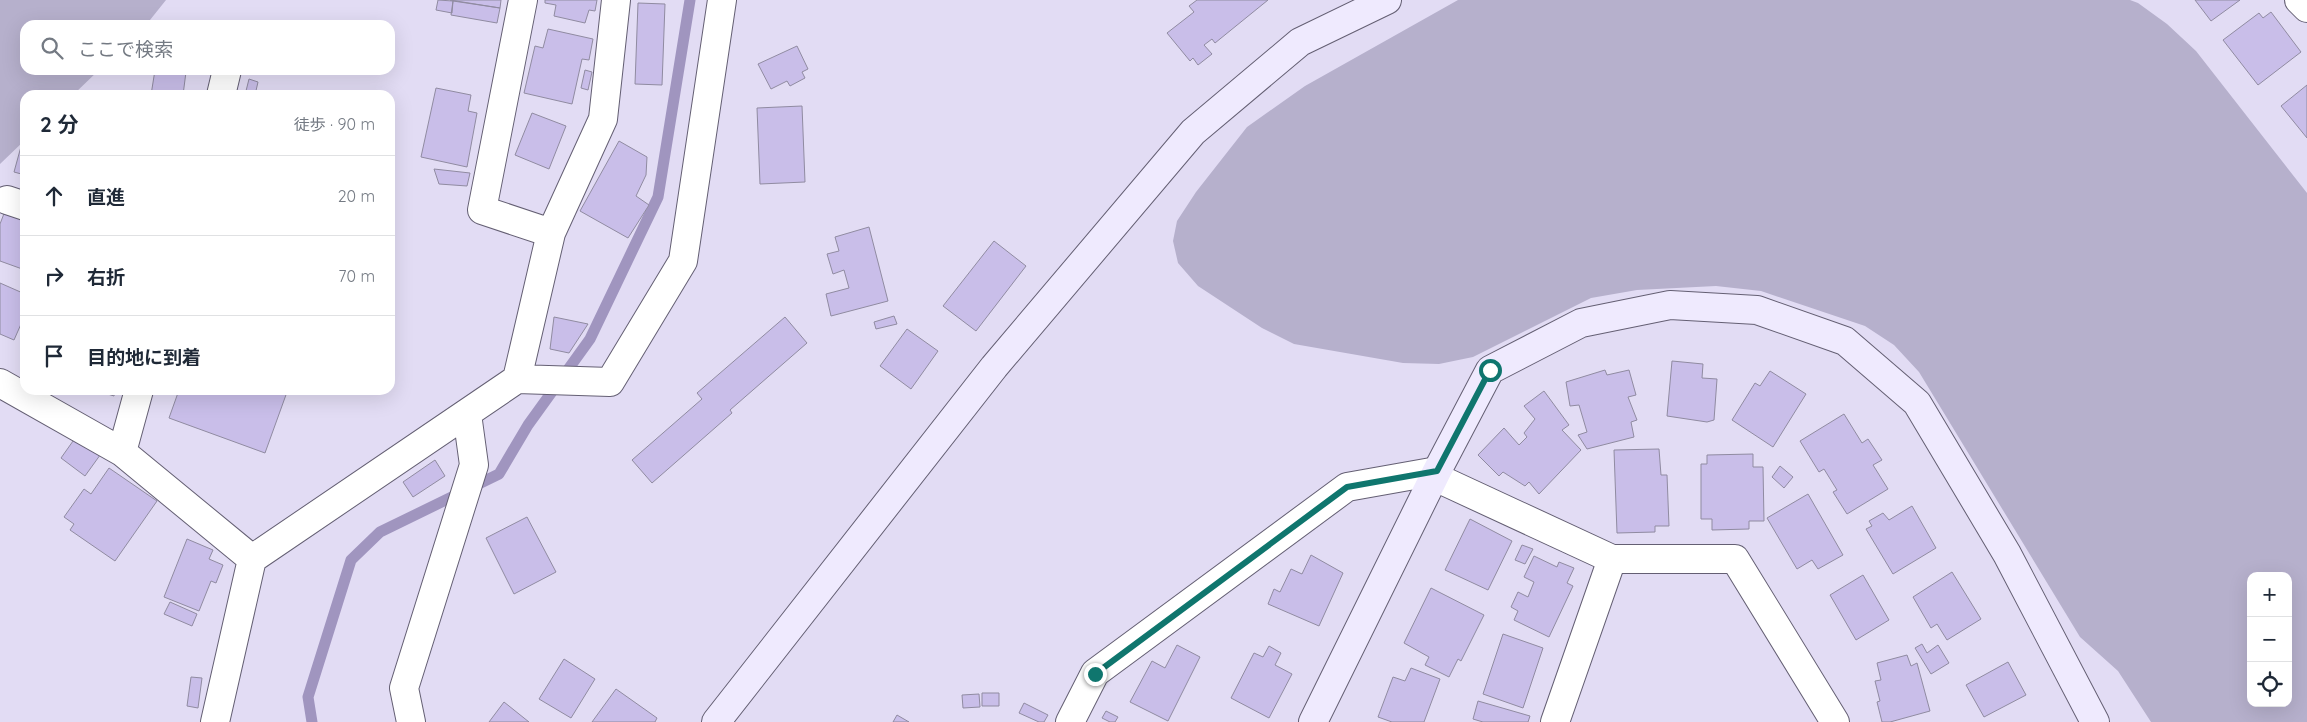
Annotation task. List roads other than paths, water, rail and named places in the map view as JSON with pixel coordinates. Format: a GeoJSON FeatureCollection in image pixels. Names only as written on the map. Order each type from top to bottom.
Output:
{"type":"FeatureCollection","features":[{"type":"Feature","properties":{"kind":"street"},"geometry":{"type":"LineString","coordinates":[[522,0],[482,210],[551,233]]}},
{"type":"Feature","properties":{"kind":"street"},"geometry":{"type":"LineString","coordinates":[[517,379],[551,233],[603,119],[616,0]]}},
{"type":"Feature","properties":{"kind":"street"},"geometry":{"type":"LineString","coordinates":[[215,722],[252,559],[517,379],[610,382],[683,261],[722,0]]}},
{"type":"Feature","properties":{"kind":"street"},"geometry":{"type":"LineString","coordinates":[[716,722],[994,367],[1193,132],[1300,42],[1387,0]]}},
{"type":"Feature","properties":{"kind":"street"},"geometry":{"type":"LineString","coordinates":[[2300,0],[2307,8]]}},
{"type":"Feature","properties":{"kind":"street"},"geometry":{"type":"LineString","coordinates":[[222,90],[227,75]]}},
{"type":"Feature","properties":{"kind":"street"},"geometry":{"type":"LineString","coordinates":[[1313,722],[1436,474],[1490,370],[1581,323],[1670,305],[1757,310],[1845,341],[1917,403],[2007,554],[2096,722]]}},
{"type":"Feature","properties":{"kind":"street"},"geometry":{"type":"LineString","coordinates":[[0,382],[20,393]]}},
{"type":"Feature","properties":{"kind":"street"},"geometry":{"type":"LineString","coordinates":[[23,395],[122,452],[252,559]]}},
{"type":"Feature","properties":{"kind":"street"},"geometry":{"type":"LineString","coordinates":[[122,452],[138,395]]}},
{"type":"Feature","properties":{"kind":"street"},"geometry":{"type":"LineString","coordinates":[[411,722],[404,688],[474,465],[467,414]]}},
{"type":"Feature","properties":{"kind":"street"},"geometry":{"type":"LineString","coordinates":[[1070,722],[1095,674],[1347,487],[1436,474],[1612,559],[1736,559],[1835,722]]}},
{"type":"Feature","properties":{"kind":"street"},"geometry":{"type":"LineString","coordinates":[[1556,722],[1612,559]]}},
{"type":"Feature","properties":{"kind":"waterway"},"geometry":{"type":"LineString","coordinates":[[312,722],[308,697],[351,560],[380,532],[499,474],[528,425],[590,339],[658,197],[690,0]]}}]}
